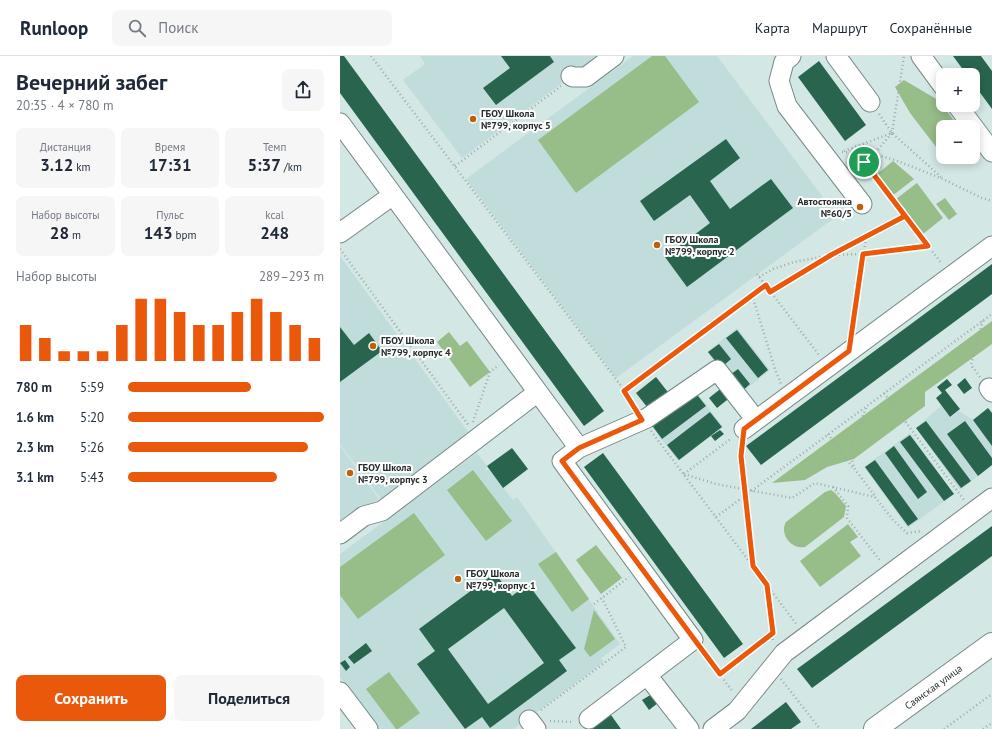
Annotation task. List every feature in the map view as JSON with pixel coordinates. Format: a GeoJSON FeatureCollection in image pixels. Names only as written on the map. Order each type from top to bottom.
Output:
{"type":"FeatureCollection","features":[{"type":"Feature","properties":{"kind":"main road","name":"Саянская улица"},"geometry":{"type":"LineString","coordinates":[[875,729],[992,644]]}},
{"type":"Feature","properties":{"kind":"lane"},"geometry":{"type":"LineString","coordinates":[[572,76],[586,77],[614,56]]}},
{"type":"Feature","properties":{"kind":"lane"},"geometry":{"type":"LineString","coordinates":[[836,56],[870,102]]}},
{"type":"Feature","properties":{"kind":"lane"},"geometry":{"type":"LineString","coordinates":[[921,56],[936,76]]}},
{"type":"Feature","properties":{"kind":"lane"},"geometry":{"type":"LineString","coordinates":[[785,58],[779,81],[787,106],[862,204]]}},
{"type":"Feature","properties":{"kind":"lane"},"geometry":{"type":"LineString","coordinates":[[962,112],[992,152]]}},
{"type":"Feature","properties":{"kind":"lane"},"geometry":{"type":"LineString","coordinates":[[340,122],[579,448]]}},
{"type":"Feature","properties":{"kind":"lane"},"geometry":{"type":"LineString","coordinates":[[340,233],[393,195]]}},
{"type":"Feature","properties":{"kind":"lane"},"geometry":{"type":"LineString","coordinates":[[589,719],[693,640],[562,461],[579,448],[642,420],[717,370],[750,424],[992,246]]}},
{"type":"Feature","properties":{"kind":"lane"},"geometry":{"type":"LineString","coordinates":[[340,534],[363,514],[382,511],[538,392]]}},
{"type":"Feature","properties":{"kind":"lane"},"geometry":{"type":"LineString","coordinates":[[713,729],[737,711],[784,653],[992,498]]}},
{"type":"Feature","properties":{"kind":"lane"},"geometry":{"type":"LineString","coordinates":[[647,675],[689,729]]}},
{"type":"Feature","properties":{"kind":"lane"},"geometry":{"type":"LineString","coordinates":[[340,692],[368,729]]}},
{"type":"Feature","properties":{"kind":"path"},"geometry":{"type":"LineString","coordinates":[[371,56],[624,391],[642,420],[806,637]]}},
{"type":"Feature","properties":{"kind":"path"},"geometry":{"type":"LineString","coordinates":[[842,178],[874,154],[892,133],[904,56]]}},
{"type":"Feature","properties":{"kind":"path"},"geometry":{"type":"LineString","coordinates":[[455,166],[572,76]]}},
{"type":"Feature","properties":{"kind":"path"},"geometry":{"type":"LineString","coordinates":[[870,102],[892,133],[943,179]]}},
{"type":"Feature","properties":{"kind":"path"},"geometry":{"type":"LineString","coordinates":[[892,133],[842,152],[874,154],[943,179],[982,198],[992,201]]}},
{"type":"Feature","properties":{"kind":"path"},"geometry":{"type":"LineString","coordinates":[[857,153],[951,276]]}},
{"type":"Feature","properties":{"kind":"path"},"geometry":{"type":"LineString","coordinates":[[874,154],[874,175]]}},
{"type":"Feature","properties":{"kind":"path"},"geometry":{"type":"LineString","coordinates":[[770,292],[831,255],[905,216]]}},
{"type":"Feature","properties":{"kind":"path"},"geometry":{"type":"LineString","coordinates":[[849,351],[866,237]]}},
{"type":"Feature","properties":{"kind":"path"},"geometry":{"type":"LineString","coordinates":[[828,367],[758,276],[794,262],[831,255],[863,254],[928,246]]}},
{"type":"Feature","properties":{"kind":"path"},"geometry":{"type":"LineString","coordinates":[[340,249],[471,428],[490,372],[511,356]]}},
{"type":"Feature","properties":{"kind":"path"},"geometry":{"type":"LineString","coordinates":[[624,391],[766,285]]}},
{"type":"Feature","properties":{"kind":"path"},"geometry":{"type":"LineString","coordinates":[[752,295],[774,369],[787,397]]}},
{"type":"Feature","properties":{"kind":"path"},"geometry":{"type":"LineString","coordinates":[[716,517],[992,314]]}},
{"type":"Feature","properties":{"kind":"path"},"geometry":{"type":"LineString","coordinates":[[983,320],[971,364],[990,390]]}},
{"type":"Feature","properties":{"kind":"path"},"geometry":{"type":"LineString","coordinates":[[884,393],[973,512]]}},
{"type":"Feature","properties":{"kind":"path"},"geometry":{"type":"LineString","coordinates":[[854,468],[850,451],[867,406]]}},
{"type":"Feature","properties":{"kind":"path"},"geometry":{"type":"LineString","coordinates":[[684,474],[750,424]]}},
{"type":"Feature","properties":{"kind":"path"},"geometry":{"type":"LineString","coordinates":[[750,424],[741,456],[753,566]]}},
{"type":"Feature","properties":{"kind":"path"},"geometry":{"type":"LineString","coordinates":[[828,434],[893,520],[907,533],[923,531]]}},
{"type":"Feature","properties":{"kind":"path"},"geometry":{"type":"LineString","coordinates":[[684,474],[716,484],[792,498],[815,483],[875,497]]}},
{"type":"Feature","properties":{"kind":"path"},"geometry":{"type":"LineString","coordinates":[[833,487],[848,506],[847,518],[890,574]]}},
{"type":"Feature","properties":{"kind":"path"},"geometry":{"type":"LineString","coordinates":[[594,604],[641,569]]}},
{"type":"Feature","properties":{"kind":"path"},"geometry":{"type":"LineString","coordinates":[[767,585],[773,633],[772,668],[820,729]]}},
{"type":"Feature","properties":{"kind":"path"},"geometry":{"type":"LineString","coordinates":[[535,720],[626,647],[602,598]]}},
{"type":"Feature","properties":{"kind":"path"},"geometry":{"type":"LineString","coordinates":[[720,674],[773,633]]}},
{"type":"Feature","properties":{"kind":"path"},"geometry":{"type":"LineString","coordinates":[[693,640],[743,704]]}},
{"type":"Feature","properties":{"kind":"path"},"geometry":{"type":"LineString","coordinates":[[944,729],[992,694]]}},
{"type":"Feature","properties":{"kind":"path"},"geometry":{"type":"LineString","coordinates":[[535,720],[577,722],[589,719]]}},
{"type":"Feature","properties":{"kind":"path"},"geometry":{"type":"LineString","coordinates":[[983,729],[992,723]]}},
{"type":"Feature","properties":{"kind":"shaded area","name":"ГБОУ Школа №799, корпус 5"},"geometry":{"type":"Polygon","coordinates":[[[420,56],[598,56],[462,158],[403,80],[425,64],[420,56]]]}},
{"type":"Feature","properties":{"kind":"shaded area","name":"ГБОУ Школа №799, корпус 2"},"geometry":{"type":"Polygon","coordinates":[[[633,56],[717,56],[837,216],[616,378],[466,179],[633,56]]]}},
{"type":"Feature","properties":{"kind":"shaded area","name":"ГБОУ Школа №799, корпус 4"},"geometry":{"type":"Polygon","coordinates":[[[340,256],[471,436],[383,502],[340,444],[340,256]]]}},
{"type":"Feature","properties":{"kind":"shaded area"},"geometry":{"type":"Polygon","coordinates":[[[737,328],[770,370],[740,394],[707,352],[737,328]]]}},
{"type":"Feature","properties":{"kind":"shaded area"},"geometry":{"type":"Polygon","coordinates":[[[695,390],[723,427],[678,461],[650,424],[695,390]]]}},
{"type":"Feature","properties":{"kind":"shaded area"},"geometry":{"type":"Polygon","coordinates":[[[941,406],[950,418],[959,411],[973,420],[988,408],[992,413],[992,465],[960,490],[916,428],[941,406]]]}},
{"type":"Feature","properties":{"kind":"shaded area"},"geometry":{"type":"Polygon","coordinates":[[[910,433],[954,494],[908,528],[864,467],[910,433]]]}},
{"type":"Feature","properties":{"kind":"shaded area","name":"ГБОУ Школа №799, корпус 3"},"geometry":{"type":"Polygon","coordinates":[[[340,446],[379,499],[340,528],[340,446]]]}},
{"type":"Feature","properties":{"kind":"shaded area","name":"ГБОУ Школа №799, корпус 1"},"geometry":{"type":"Polygon","coordinates":[[[477,453],[488,467],[485,469],[487,471],[489,469],[513,500],[517,497],[620,644],[601,658],[604,662],[514,729],[378,729],[340,677],[340,554],[477,453]]]}},
{"type":"Feature","properties":{"kind":"green space"},"geometry":{"type":"Polygon","coordinates":[[[652,56],[665,56],[699,102],[576,193],[538,140],[652,56]]]}},
{"type":"Feature","properties":{"kind":"green space"},"geometry":{"type":"Polygon","coordinates":[[[904,80],[936,99],[936,112],[947,112],[954,120],[936,120],[936,147],[910,113],[895,87],[904,80]]]}},
{"type":"Feature","properties":{"kind":"green space"},"geometry":{"type":"Polygon","coordinates":[[[893,161],[914,179],[892,196],[876,175],[893,161]]]}},
{"type":"Feature","properties":{"kind":"green space"},"geometry":{"type":"Polygon","coordinates":[[[917,183],[943,218],[923,234],[896,199],[917,183]]]}},
{"type":"Feature","properties":{"kind":"green space"},"geometry":{"type":"Polygon","coordinates":[[[945,198],[957,214],[949,220],[936,204],[945,198]]]}},
{"type":"Feature","properties":{"kind":"green space"},"geometry":{"type":"Polygon","coordinates":[[[992,321],[992,344],[925,392],[925,406],[854,459],[827,467],[805,480],[772,483],[992,321]]]}},
{"type":"Feature","properties":{"kind":"green space"},"geometry":{"type":"Polygon","coordinates":[[[449,332],[460,346],[467,341],[490,372],[470,387],[437,342],[449,332]]]}},
{"type":"Feature","properties":{"kind":"green space"},"geometry":{"type":"Polygon","coordinates":[[[473,470],[512,521],[486,541],[447,490],[473,470]]]}},
{"type":"Feature","properties":{"kind":"green space"},"geometry":{"type":"Polygon","coordinates":[[[831,490],[846,506],[844,517],[805,547],[791,544],[785,536],[784,527],[786,522],[825,492],[831,490]]]}},
{"type":"Feature","properties":{"kind":"green space"},"geometry":{"type":"Polygon","coordinates":[[[414,513],[445,555],[358,619],[340,595],[340,567],[414,513]]]}},
{"type":"Feature","properties":{"kind":"green space"},"geometry":{"type":"Polygon","coordinates":[[[848,524],[858,537],[850,542],[861,556],[820,587],[800,561],[848,524]]]}},
{"type":"Feature","properties":{"kind":"green space"},"geometry":{"type":"Polygon","coordinates":[[[596,545],[622,578],[601,594],[576,560],[596,545]]]}},
{"type":"Feature","properties":{"kind":"green space"},"geometry":{"type":"Polygon","coordinates":[[[556,552],[589,599],[572,612],[538,564],[556,552]]]}},
{"type":"Feature","properties":{"kind":"green space"},"geometry":{"type":"Polygon","coordinates":[[[594,610],[615,639],[590,657],[584,649],[594,610]]]}},
{"type":"Feature","properties":{"kind":"green space"},"geometry":{"type":"Polygon","coordinates":[[[389,672],[420,713],[398,729],[396,729],[366,689],[389,672]]]}},
{"type":"Feature","properties":{"kind":"building"},"geometry":{"type":"Polygon","coordinates":[[[340,56],[344,56],[604,411],[584,426],[340,93],[340,56]]]}},
{"type":"Feature","properties":{"kind":"building"},"geometry":{"type":"Polygon","coordinates":[[[501,56],[550,56],[554,62],[496,105],[483,88],[510,68],[501,56]]]}},
{"type":"Feature","properties":{"kind":"building"},"geometry":{"type":"Polygon","coordinates":[[[953,56],[981,56],[992,71],[992,109],[980,93],[980,68],[962,68],[953,56]]]}},
{"type":"Feature","properties":{"kind":"building"},"geometry":{"type":"Polygon","coordinates":[[[819,61],[866,125],[845,141],[798,77],[819,61]]]}},
{"type":"Feature","properties":{"kind":"building"},"geometry":{"type":"Polygon","coordinates":[[[726,139],[740,158],[710,181],[730,209],[771,179],[793,208],[687,287],[665,257],[710,223],[690,195],[654,221],[640,201],[726,139]]]}},
{"type":"Feature","properties":{"kind":"building"},"geometry":{"type":"Polygon","coordinates":[[[992,264],[992,294],[761,465],[746,446],[992,264]]]}},
{"type":"Feature","properties":{"kind":"building"},"geometry":{"type":"Polygon","coordinates":[[[340,327],[354,345],[369,333],[382,351],[340,382],[340,327]]]}},
{"type":"Feature","properties":{"kind":"building"},"geometry":{"type":"Polygon","coordinates":[[[737,330],[768,370],[758,378],[726,338],[737,330]]]}},
{"type":"Feature","properties":{"kind":"building"},"geometry":{"type":"Polygon","coordinates":[[[719,344],[731,359],[721,368],[708,352],[719,344]]]}},
{"type":"Feature","properties":{"kind":"building"},"geometry":{"type":"Polygon","coordinates":[[[738,369],[750,384],[740,393],[727,377],[738,369]]]}},
{"type":"Feature","properties":{"kind":"building"},"geometry":{"type":"Polygon","coordinates":[[[656,377],[671,396],[651,412],[636,393],[656,377]]]}},
{"type":"Feature","properties":{"kind":"building"},"geometry":{"type":"Polygon","coordinates":[[[965,378],[972,388],[964,394],[957,385],[965,378]]]}},
{"type":"Feature","properties":{"kind":"building"},"geometry":{"type":"Polygon","coordinates":[[[947,379],[952,385],[945,390],[960,409],[950,417],[936,398],[942,393],[937,387],[947,379]]]}},
{"type":"Feature","properties":{"kind":"building"},"geometry":{"type":"Polygon","coordinates":[[[724,386],[732,396],[717,408],[709,398],[724,386]]]}},
{"type":"Feature","properties":{"kind":"building"},"geometry":{"type":"Polygon","coordinates":[[[694,391],[706,406],[662,439],[651,424],[694,391]]]}},
{"type":"Feature","properties":{"kind":"building"},"geometry":{"type":"Polygon","coordinates":[[[988,408],[992,413],[992,446],[973,420],[988,408]]]}},
{"type":"Feature","properties":{"kind":"building"},"geometry":{"type":"Polygon","coordinates":[[[710,412],[722,427],[679,460],[667,445],[710,412]]]}},
{"type":"Feature","properties":{"kind":"building"},"geometry":{"type":"Polygon","coordinates":[[[926,421],[971,481],[961,488],[916,428],[926,421]]]}},
{"type":"Feature","properties":{"kind":"building"},"geometry":{"type":"Polygon","coordinates":[[[965,421],[992,458],[992,465],[978,476],[947,434],[965,421]]]}},
{"type":"Feature","properties":{"kind":"building"},"geometry":{"type":"Polygon","coordinates":[[[720,430],[724,434],[715,441],[711,436],[720,430]]]}},
{"type":"Feature","properties":{"kind":"building"},"geometry":{"type":"Polygon","coordinates":[[[910,435],[954,494],[944,501],[900,442],[910,435]]]}},
{"type":"Feature","properties":{"kind":"building"},"geometry":{"type":"Polygon","coordinates":[[[894,446],[927,492],[918,499],[885,453],[894,446]]]}},
{"type":"Feature","properties":{"kind":"building"},"geometry":{"type":"Polygon","coordinates":[[[512,448],[528,469],[503,488],[487,466],[512,448]]]}},
{"type":"Feature","properties":{"kind":"building"},"geometry":{"type":"Polygon","coordinates":[[[603,453],[743,644],[724,658],[584,467],[603,453]]]}},
{"type":"Feature","properties":{"kind":"building"},"geometry":{"type":"Polygon","coordinates":[[[875,460],[918,519],[908,526],[865,467],[875,460]]]}},
{"type":"Feature","properties":{"kind":"building"},"geometry":{"type":"Polygon","coordinates":[[[992,526],[992,556],[812,688],[797,669],[992,526]]]}},
{"type":"Feature","properties":{"kind":"building"},"geometry":{"type":"Polygon","coordinates":[[[495,573],[512,596],[528,584],[576,648],[559,660],[567,671],[490,728],[482,717],[465,729],[417,664],[435,651],[419,629],[495,573]],[[504,608],[448,649],[488,704],[544,663],[504,608]]]}},
{"type":"Feature","properties":{"kind":"building"},"geometry":{"type":"Polygon","coordinates":[[[366,643],[372,651],[354,664],[348,657],[366,643]]]}},
{"type":"Feature","properties":{"kind":"building"},"geometry":{"type":"Polygon","coordinates":[[[345,660],[350,667],[346,671],[340,663],[345,660]]]}},
{"type":"Feature","properties":{"kind":"building"},"geometry":{"type":"Polygon","coordinates":[[[652,694],[658,703],[649,710],[642,700],[652,694]]]}},
{"type":"Feature","properties":{"kind":"building"},"geometry":{"type":"Polygon","coordinates":[[[786,702],[801,722],[791,729],[751,729],[786,702]]]}},
{"type":"Feature","properties":{"kind":"building"},"geometry":{"type":"Polygon","coordinates":[[[611,715],[621,729],[592,729],[611,715]]]}},
{"type":"Feature","properties":{"kind":"place","name":"ГБОУ Школа №799, корпус 5"},"geometry":{"type":"Point","coordinates":[473,119]}},
{"type":"Feature","properties":{"kind":"place","name":"Автостоянка №60/5"},"geometry":{"type":"Point","coordinates":[860,207]}},
{"type":"Feature","properties":{"kind":"place","name":"ГБОУ Школа №799, корпус 2"},"geometry":{"type":"Point","coordinates":[657,245]}},
{"type":"Feature","properties":{"kind":"place","name":"ГБОУ Школа №799, корпус 4"},"geometry":{"type":"Point","coordinates":[373,346]}},
{"type":"Feature","properties":{"kind":"place","name":"ГБОУ Школа №799, корпус 3"},"geometry":{"type":"Point","coordinates":[350,473]}},
{"type":"Feature","properties":{"kind":"place","name":"ГБОУ Школа №799, корпус 1"},"geometry":{"type":"Point","coordinates":[458,579]}},
{"type":"Feature","properties":{"kind":"route"},"geometry":{"type":"LineString","coordinates":[[874,154],[874,175],[928,246],[863,254],[849,351],[744,429],[741,456],[753,566],[767,585],[773,633],[720,674],[693,640],[562,461],[579,448],[642,420],[624,391],[766,285],[770,292],[831,255],[905,216],[864,162],[874,154]]}}]}
